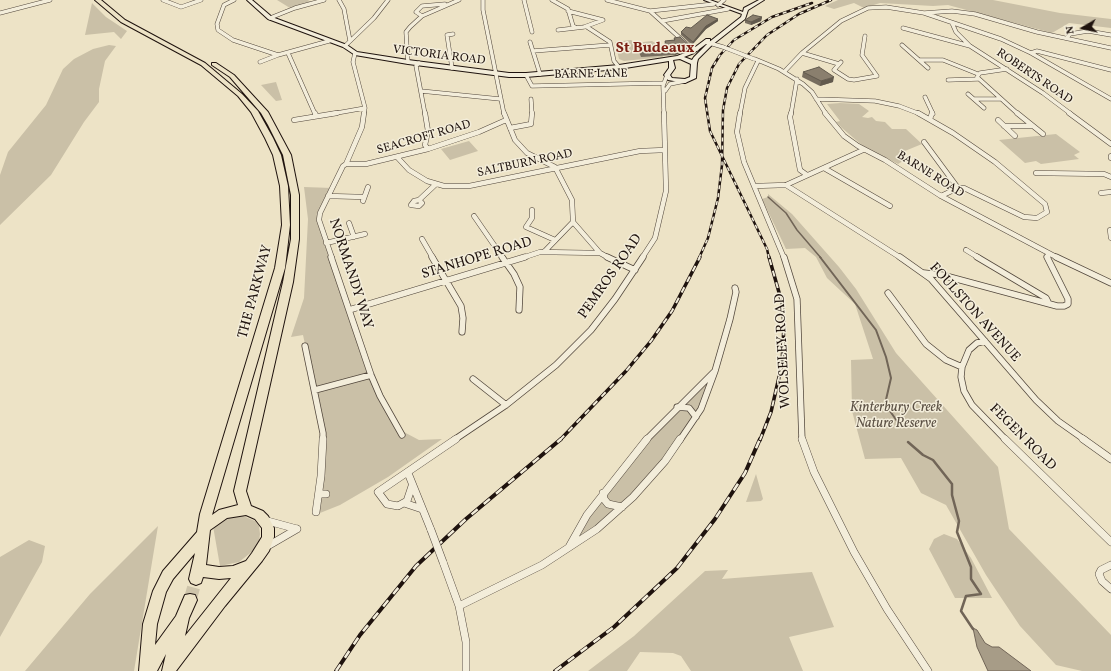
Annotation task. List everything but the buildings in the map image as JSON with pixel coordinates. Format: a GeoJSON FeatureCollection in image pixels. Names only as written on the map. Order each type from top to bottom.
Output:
{"type":"FeatureCollection","features":[{"type":"Feature","properties":{"kind":"highway","name":"THE PARKWAY"},"geometry":{"type":"LineString","coordinates":[[98,0],[123,21],[203,64],[225,80],[240,95],[254,111],[269,138],[277,155],[284,186],[286,225],[285,243],[275,288],[203,532]]}},
{"type":"Feature","properties":{"kind":"highway","name":"THE PARKWAY"},"geometry":{"type":"LineString","coordinates":[[106,0],[125,16],[142,27],[206,59],[232,76],[264,112],[279,138],[290,167],[296,213],[293,254],[240,491],[246,510]]}},
{"type":"Feature","properties":{"kind":"highway"},"geometry":{"type":"LineString","coordinates":[[146,671],[150,624],[160,591],[177,563],[203,532],[223,514],[232,511],[246,510],[259,515],[264,520],[268,528],[268,537],[264,547],[171,667]]}},
{"type":"Feature","properties":{"kind":"highway"},"geometry":{"type":"LineString","coordinates":[[203,532],[198,575],[234,572],[250,565]]}},
{"type":"Feature","properties":{"kind":"highway"},"geometry":{"type":"LineString","coordinates":[[150,671],[168,637],[182,617],[190,600]]}},
{"type":"Feature","properties":{"kind":"highway"},"geometry":{"type":"LineString","coordinates":[[171,667],[182,617]]}},
{"type":"Feature","properties":{"kind":"street"},"geometry":{"type":"LineString","coordinates":[[0,13],[50,0]]}},
{"type":"Feature","properties":{"kind":"street"},"geometry":{"type":"LineString","coordinates":[[164,0],[181,7],[201,0]]}},
{"type":"Feature","properties":{"kind":"street"},"geometry":{"type":"LineString","coordinates":[[234,0],[224,6],[217,24],[218,30],[233,40],[278,55]]}},
{"type":"Feature","properties":{"kind":"street","name":"VICTORIA ROAD"},"geometry":{"type":"LineString","coordinates":[[249,0],[270,18],[345,46],[355,53],[408,62],[496,73],[526,75],[619,67],[687,58],[694,63]]}},
{"type":"Feature","properties":{"kind":"street"},"geometry":{"type":"LineString","coordinates":[[270,18],[295,8],[324,0]]}},
{"type":"Feature","properties":{"kind":"street"},"geometry":{"type":"LineString","coordinates":[[339,0],[344,9],[350,41]]}},
{"type":"Feature","properties":{"kind":"street"},"geometry":{"type":"LineString","coordinates":[[345,46],[374,18],[388,0]]}},
{"type":"Feature","properties":{"kind":"street"},"geometry":{"type":"LineString","coordinates":[[408,62],[406,32],[422,16],[446,4],[459,0]]}},
{"type":"Feature","properties":{"kind":"street"},"geometry":{"type":"LineString","coordinates":[[483,0],[483,10],[500,99],[506,120],[520,147],[555,167],[572,200],[573,222],[600,253]]}},
{"type":"Feature","properties":{"kind":"street"},"geometry":{"type":"LineString","coordinates":[[524,0],[532,32]]}},
{"type":"Feature","properties":{"kind":"street"},"geometry":{"type":"LineString","coordinates":[[552,0],[568,11],[603,20],[587,27],[575,27],[558,30]]}},
{"type":"Feature","properties":{"kind":"street"},"geometry":{"type":"LineString","coordinates":[[607,0],[636,6],[650,11],[691,48],[697,49]]}},
{"type":"Feature","properties":{"kind":"street"},"geometry":{"type":"LineString","coordinates":[[706,0],[745,14],[768,0]]}},
{"type":"Feature","properties":{"kind":"street"},"geometry":{"type":"LineString","coordinates":[[650,11],[716,4],[724,0]]}},
{"type":"Feature","properties":{"kind":"street"},"geometry":{"type":"LineString","coordinates":[[674,59],[708,43],[743,18],[745,14],[744,11],[746,9],[762,0]]}},
{"type":"Feature","properties":{"kind":"street"},"geometry":{"type":"LineString","coordinates":[[422,16],[416,12],[422,6],[446,4]]}},
{"type":"Feature","properties":{"kind":"street"},"geometry":{"type":"LineString","coordinates":[[784,72],[802,53],[832,27],[868,8],[886,7],[924,13],[1016,46],[1111,99]]}},
{"type":"Feature","properties":{"kind":"street"},"geometry":{"type":"LineString","coordinates":[[662,22],[728,9]]}},
{"type":"Feature","properties":{"kind":"street"},"geometry":{"type":"LineString","coordinates":[[568,11],[575,27]]}},
{"type":"Feature","properties":{"kind":"street"},"geometry":{"type":"LineString","coordinates":[[924,13],[952,11],[975,14],[1037,32],[1111,48]]}},
{"type":"Feature","properties":{"kind":"street","name":"ROBERTS ROAD"},"geometry":{"type":"LineString","coordinates":[[952,23],[952,26],[956,32],[970,46],[1043,93],[1111,144]]}},
{"type":"Feature","properties":{"kind":"street"},"geometry":{"type":"LineString","coordinates":[[587,27],[610,42],[614,61],[619,67]]}},
{"type":"Feature","properties":{"kind":"street"},"geometry":{"type":"LineString","coordinates":[[903,28],[970,46]]}},
{"type":"Feature","properties":{"kind":"street"},"geometry":{"type":"LineString","coordinates":[[1067,38],[1070,34],[1088,32],[1111,35]]}},
{"type":"Feature","properties":{"kind":"street"},"geometry":{"type":"LineString","coordinates":[[452,68],[447,35],[453,34]]}},
{"type":"Feature","properties":{"kind":"street"},"geometry":{"type":"LineString","coordinates":[[802,53],[840,63],[834,70],[850,80],[877,76],[862,55],[865,36]]}},
{"type":"Feature","properties":{"kind":"street"},"geometry":{"type":"LineString","coordinates":[[260,62],[278,55],[329,41]]}},
{"type":"Feature","properties":{"kind":"street"},"geometry":{"type":"LineString","coordinates":[[530,42],[540,74]]}},
{"type":"Feature","properties":{"kind":"street"},"geometry":{"type":"LineString","coordinates":[[708,43],[723,47],[756,60]]}},
{"type":"Feature","properties":{"kind":"street"},"geometry":{"type":"LineString","coordinates":[[664,93],[666,87],[670,84],[693,78],[694,63],[708,43]]}},
{"type":"Feature","properties":{"kind":"street"},"geometry":{"type":"LineString","coordinates":[[533,51],[610,45]]}},
{"type":"Feature","properties":{"kind":"street"},"geometry":{"type":"LineString","coordinates":[[902,45],[928,68]]}},
{"type":"Feature","properties":{"kind":"street"},"geometry":{"type":"LineString","coordinates":[[1016,46],[1111,70]]}},
{"type":"Feature","properties":{"kind":"street"},"geometry":{"type":"LineString","coordinates":[[1031,53],[1037,51]]}},
{"type":"Feature","properties":{"kind":"street"},"geometry":{"type":"LineString","coordinates":[[288,53],[316,116]]}},
{"type":"Feature","properties":{"kind":"street","name":"NORMANDY WAY"},"geometry":{"type":"LineString","coordinates":[[355,53],[353,62],[365,108],[362,127],[346,164],[343,166],[328,196],[319,220],[371,375],[380,396],[402,435]]}},
{"type":"Feature","properties":{"kind":"street","name":"PEMROS ROAD"},"geometry":{"type":"LineString","coordinates":[[404,503],[394,507],[387,504],[378,492],[506,405],[556,365],[591,330],[635,270],[655,238],[666,192],[664,82],[672,68],[674,59]]}},
{"type":"Feature","properties":{"kind":"street","name":"BARNE ROAD"},"geometry":{"type":"LineString","coordinates":[[756,60],[784,72],[797,79],[808,88],[830,120],[841,132],[863,150],[885,160],[941,196],[1048,253],[1111,283]]}},
{"type":"Feature","properties":{"kind":"street","name":"WOLSELEY ROAD"},"geometry":{"type":"LineString","coordinates":[[756,60],[745,88],[737,132],[744,162],[784,256],[797,299],[801,437],[807,455],[854,552],[887,609],[928,671]]}},
{"type":"Feature","properties":{"kind":"street"},"geometry":{"type":"LineString","coordinates":[[920,60],[943,60],[978,74],[1007,69]]}},
{"type":"Feature","properties":{"kind":"street"},"geometry":{"type":"LineString","coordinates":[[419,63],[416,66],[428,131],[425,145],[428,149]]}},
{"type":"Feature","properties":{"kind":"street","name":"VICTORIA ROAD"},"geometry":{"type":"LineString","coordinates":[[640,64],[663,64],[667,66],[668,73]]}},
{"type":"Feature","properties":{"kind":"street"},"geometry":{"type":"LineString","coordinates":[[668,73],[673,80],[685,81]]}},
{"type":"Feature","properties":{"kind":"street"},"geometry":{"type":"LineString","coordinates":[[978,74],[978,79]]}},
{"type":"Feature","properties":{"kind":"street","name":"BARNE LANE"},"geometry":{"type":"LineString","coordinates":[[526,75],[532,86],[664,82]]}},
{"type":"Feature","properties":{"kind":"street"},"geometry":{"type":"LineString","coordinates":[[797,79],[790,114],[800,170],[807,175]]}},
{"type":"Feature","properties":{"kind":"street"},"geometry":{"type":"LineString","coordinates":[[954,84],[947,79],[978,79],[1043,134]]}},
{"type":"Feature","properties":{"kind":"street"},"geometry":{"type":"LineString","coordinates":[[421,91],[500,99]]}},
{"type":"Feature","properties":{"kind":"street"},"geometry":{"type":"LineString","coordinates":[[968,94],[984,108]]}},
{"type":"Feature","properties":{"kind":"street"},"geometry":{"type":"LineString","coordinates":[[930,119],[933,114],[926,98],[933,100]]}},
{"type":"Feature","properties":{"kind":"street"},"geometry":{"type":"LineString","coordinates":[[816,99],[887,103],[906,108],[930,119],[995,162],[1045,204],[1047,212],[1036,218],[1024,217],[974,192],[958,188],[941,196]]}},
{"type":"Feature","properties":{"kind":"street"},"geometry":{"type":"LineString","coordinates":[[974,99],[1000,99]]}},
{"type":"Feature","properties":{"kind":"street"},"geometry":{"type":"LineString","coordinates":[[510,128],[531,124],[529,100]]}},
{"type":"Feature","properties":{"kind":"street"},"geometry":{"type":"LineString","coordinates":[[294,120],[365,108]]}},
{"type":"Feature","properties":{"kind":"street","name":"SEACROFT ROAD"},"geometry":{"type":"LineString","coordinates":[[346,164],[366,164],[428,149],[479,132],[506,120]]}},
{"type":"Feature","properties":{"kind":"street"},"geometry":{"type":"LineString","coordinates":[[998,120],[1015,136]]}},
{"type":"Feature","properties":{"kind":"street"},"geometry":{"type":"LineString","coordinates":[[1004,126],[1033,126]]}},
{"type":"Feature","properties":{"kind":"street"},"geometry":{"type":"LineString","coordinates":[[924,142],[958,188]]}},
{"type":"Feature","properties":{"kind":"street","name":"SALTBURN ROAD"},"geometry":{"type":"LineString","coordinates":[[397,157],[408,170],[426,181],[444,186],[469,186],[555,167],[640,151],[665,150]]}},
{"type":"Feature","properties":{"kind":"street"},"geometry":{"type":"LineString","coordinates":[[754,186],[786,185],[863,150]]}},
{"type":"Feature","properties":{"kind":"street"},"geometry":{"type":"LineString","coordinates":[[824,168],[890,206]]}},
{"type":"Feature","properties":{"kind":"street"},"geometry":{"type":"LineString","coordinates":[[1036,173],[1104,174],[1111,177]]}},
{"type":"Feature","properties":{"kind":"street"},"geometry":{"type":"LineString","coordinates":[[419,200],[436,184]]}},
{"type":"Feature","properties":{"kind":"street","name":"FOULSTON AVENUE"},"geometry":{"type":"LineString","coordinates":[[786,185],[924,273],[941,290],[1036,400],[1053,416],[1111,459]]}},
{"type":"Feature","properties":{"kind":"street"},"geometry":{"type":"LineString","coordinates":[[328,196],[364,199],[368,187]]}},
{"type":"Feature","properties":{"kind":"street"},"geometry":{"type":"LineString","coordinates":[[1100,193],[1111,192]]}},
{"type":"Feature","properties":{"kind":"street"},"geometry":{"type":"LineString","coordinates":[[532,210],[532,218],[526,227],[555,240]]}},
{"type":"Feature","properties":{"kind":"street"},"geometry":{"type":"LineString","coordinates":[[474,216],[514,274],[520,287],[519,310]]}},
{"type":"Feature","properties":{"kind":"street"},"geometry":{"type":"LineString","coordinates":[[544,252],[573,222]]}},
{"type":"Feature","properties":{"kind":"street"},"geometry":{"type":"LineString","coordinates":[[349,223],[354,237]]}},
{"type":"Feature","properties":{"kind":"street"},"geometry":{"type":"LineString","coordinates":[[1110,230],[1111,238]]}},
{"type":"Feature","properties":{"kind":"street"},"geometry":{"type":"LineString","coordinates":[[326,243],[365,234]]}},
{"type":"Feature","properties":{"kind":"street"},"geometry":{"type":"LineString","coordinates":[[422,239],[461,306],[462,332]]}},
{"type":"Feature","properties":{"kind":"street"},"geometry":{"type":"LineString","coordinates":[[966,250],[1046,298],[1048,303]]}},
{"type":"Feature","properties":{"kind":"street","name":"STANHOPE ROAD"},"geometry":{"type":"LineString","coordinates":[[349,310],[544,252],[600,253],[635,270]]}},
{"type":"Feature","properties":{"kind":"street"},"geometry":{"type":"LineString","coordinates":[[924,273],[942,275],[1064,306],[1068,304],[1068,299],[1047,256],[1048,253]]}},
{"type":"Feature","properties":{"kind":"street"},"geometry":{"type":"LineString","coordinates":[[459,606],[542,565],[597,529],[633,497],[665,461],[701,409],[715,371],[730,319],[736,292],[735,288]]}},
{"type":"Feature","properties":{"kind":"street"},"geometry":{"type":"LineString","coordinates":[[888,293],[926,344],[941,356],[962,367]]}},
{"type":"Feature","properties":{"kind":"street","name":"FEGEN ROAD"},"geometry":{"type":"LineString","coordinates":[[985,342],[977,343],[969,350],[962,367],[964,391],[980,416],[1111,542]]}},
{"type":"Feature","properties":{"kind":"street"},"geometry":{"type":"LineString","coordinates":[[305,346],[323,433],[324,451],[322,494],[316,512]]}},
{"type":"Feature","properties":{"kind":"street"},"geometry":{"type":"LineString","coordinates":[[568,549],[587,516],[641,446],[677,407],[715,371]]}},
{"type":"Feature","properties":{"kind":"street"},"geometry":{"type":"LineString","coordinates":[[315,390],[371,375]]}},
{"type":"Feature","properties":{"kind":"street"},"geometry":{"type":"LineString","coordinates":[[473,379],[506,405]]}},
{"type":"Feature","properties":{"kind":"street"},"geometry":{"type":"LineString","coordinates":[[677,407],[689,408],[696,417]]}},
{"type":"Feature","properties":{"kind":"street"},"geometry":{"type":"LineString","coordinates":[[408,473],[459,606],[466,642],[466,671]]}},
{"type":"Feature","properties":{"kind":"street"},"geometry":{"type":"LineString","coordinates":[[412,486],[409,498],[404,503],[422,509]]}},
{"type":"Feature","properties":{"kind":"street"},"geometry":{"type":"LineString","coordinates":[[603,494],[604,499],[608,504],[622,507]]}},
{"type":"Feature","properties":{"kind":"street"},"geometry":{"type":"LineString","coordinates":[[264,520],[297,529],[264,547]]}},
{"type":"Feature","properties":{"kind":"street"},"geometry":{"type":"LineString","coordinates":[[1111,565],[1101,570],[1099,574],[1102,580],[1111,589]]}},
{"type":"Feature","properties":{"kind":"green space"},"geometry":{"type":"Polygon","coordinates":[[[277,0],[308,0],[311,2],[290,8],[277,0]]]}},
{"type":"Feature","properties":{"kind":"green space"},"geometry":{"type":"Polygon","coordinates":[[[838,0],[993,0],[1060,13],[1111,19],[1111,28],[1069,23],[1052,33],[948,5],[933,6],[880,3],[864,8],[854,3],[834,9],[825,6],[838,0]]]}},
{"type":"Feature","properties":{"kind":"green space"},"geometry":{"type":"Polygon","coordinates":[[[92,3],[106,17],[127,31],[121,39],[114,32],[85,35],[92,3]]]}},
{"type":"Feature","properties":{"kind":"green space"},"geometry":{"type":"Polygon","coordinates":[[[631,40],[635,43],[652,41],[657,44],[663,57],[624,61],[619,59],[615,42],[631,40]]]}},
{"type":"Feature","properties":{"kind":"green space"},"geometry":{"type":"Polygon","coordinates":[[[109,45],[116,46],[105,61],[99,89],[99,102],[84,122],[51,175],[0,225],[0,175],[8,152],[46,105],[63,69],[74,59],[93,49],[109,45]]]}},
{"type":"Feature","properties":{"kind":"green space"},"geometry":{"type":"Polygon","coordinates":[[[276,82],[282,100],[276,101],[261,85],[276,82]]]}},
{"type":"Feature","properties":{"kind":"green space"},"geometry":{"type":"Polygon","coordinates":[[[827,104],[859,104],[869,111],[862,117],[872,117],[876,121],[885,122],[892,129],[906,129],[922,144],[900,153],[903,161],[898,164],[864,147],[836,122],[840,121],[827,104]]]}},
{"type":"Feature","properties":{"kind":"green space"},"geometry":{"type":"Polygon","coordinates":[[[1056,134],[1080,152],[1074,155],[1079,159],[1041,164],[1036,161],[1025,163],[999,140],[1056,134]]]}},
{"type":"Feature","properties":{"kind":"green space"},"geometry":{"type":"Polygon","coordinates":[[[469,141],[478,151],[450,160],[441,149],[469,141]]]}},
{"type":"Feature","properties":{"kind":"green space"},"geometry":{"type":"Polygon","coordinates":[[[304,187],[332,188],[319,220],[371,375],[402,431],[419,440],[442,439],[388,477],[340,505],[315,515],[324,451],[315,390],[303,335],[291,337],[304,298],[308,219],[304,187]]]}},
{"type":"Feature","properties":{"kind":"green space","name":"Kinterbury Creek Nature Reserve"},"geometry":{"type":"Polygon","coordinates":[[[768,194],[792,214],[839,267],[856,289],[896,353],[998,467],[1009,529],[1111,635],[1111,671],[1082,671],[1056,665],[1020,626],[986,575],[946,505],[921,493],[901,458],[865,459],[852,411],[851,360],[873,359],[855,304],[827,278],[816,257],[805,248],[786,249],[762,199],[768,197],[768,194]]]}},
{"type":"Feature","properties":{"kind":"green space"},"geometry":{"type":"Polygon","coordinates":[[[715,371],[701,409],[633,497],[568,549],[587,515],[641,445],[715,371]]]}},
{"type":"Feature","properties":{"kind":"green space"},"geometry":{"type":"Polygon","coordinates":[[[756,474],[763,499],[761,501],[746,502],[756,474]]]}},
{"type":"Feature","properties":{"kind":"green space"},"geometry":{"type":"Polygon","coordinates":[[[241,515],[255,521],[259,526],[259,542],[254,550],[239,562],[220,566],[213,526],[222,520],[241,515]]]}},
{"type":"Feature","properties":{"kind":"green space"},"geometry":{"type":"Polygon","coordinates":[[[158,526],[134,671],[25,671],[90,594],[158,526]]]}},
{"type":"Feature","properties":{"kind":"green space"},"geometry":{"type":"Polygon","coordinates":[[[944,534],[957,539],[971,558],[992,598],[955,598],[929,549],[934,539],[944,534]]]}},
{"type":"Feature","properties":{"kind":"green space"},"geometry":{"type":"Polygon","coordinates":[[[29,540],[45,546],[42,562],[0,637],[0,557],[29,540]]]}},
{"type":"Feature","properties":{"kind":"green space"},"geometry":{"type":"Polygon","coordinates":[[[728,570],[722,579],[812,572],[834,627],[789,637],[803,671],[691,671],[681,656],[673,653],[640,652],[627,671],[588,671],[634,636],[705,571],[728,570]]]}},
{"type":"Feature","properties":{"kind":"shaded area"},"geometry":{"type":"Polygon","coordinates":[[[973,628],[977,630],[985,643],[992,647],[999,647],[1031,671],[988,671],[977,647],[973,628]]]}},
{"type":"Feature","properties":{"kind":"waterway"},"geometry":{"type":"LineString","coordinates":[[768,197],[786,213],[797,230],[821,258]]}},
{"type":"Feature","properties":{"kind":"waterway"},"geometry":{"type":"LineString","coordinates":[[820,257],[876,330],[886,357],[891,378],[885,404],[897,421]]}},
{"type":"Feature","properties":{"kind":"waterway"},"geometry":{"type":"LineString","coordinates":[[908,442],[923,455],[933,460],[952,484],[952,495],[959,521],[957,532],[971,567],[971,579],[981,594],[966,596],[961,611],[973,629]]}},
{"type":"Feature","properties":{"kind":"tunnel"},"geometry":{"type":"LineString","coordinates":[[190,600],[196,579]]}},
{"type":"Feature","properties":{"kind":"railway"},"geometry":{"type":"LineString","coordinates":[[722,156],[723,110],[727,88],[739,64],[767,35],[799,14],[831,0]]}},
{"type":"Feature","properties":{"kind":"railway"},"geometry":{"type":"LineString","coordinates":[[722,156],[710,131],[705,98],[712,68],[720,55],[734,40],[772,17],[812,3]]}},
{"type":"Feature","properties":{"kind":"railway"},"geometry":{"type":"LineString","coordinates":[[699,258],[708,238],[718,198],[722,156]]}},
{"type":"Feature","properties":{"kind":"railway"},"geometry":{"type":"LineString","coordinates":[[722,156],[767,249],[769,258]]}},
{"type":"Feature","properties":{"kind":"railway"},"geometry":{"type":"LineString","coordinates":[[561,439],[626,371],[651,341],[672,311],[700,257]]}},
{"type":"Feature","properties":{"kind":"railway"},"geometry":{"type":"LineString","coordinates":[[760,440],[771,412],[782,364],[784,325],[782,303],[769,257]]}},
{"type":"Feature","properties":{"kind":"railway"},"geometry":{"type":"LineString","coordinates":[[336,671],[360,635],[416,566],[466,519],[561,439]]}},
{"type":"Feature","properties":{"kind":"railway"},"geometry":{"type":"LineString","coordinates":[[555,671],[614,627],[677,568],[715,519],[745,473],[760,439]]}},
{"type":"Feature","properties":{"kind":"district","name":"St Budeaux"},"geometry":{"type":"Point","coordinates":[655,49]}}]}
